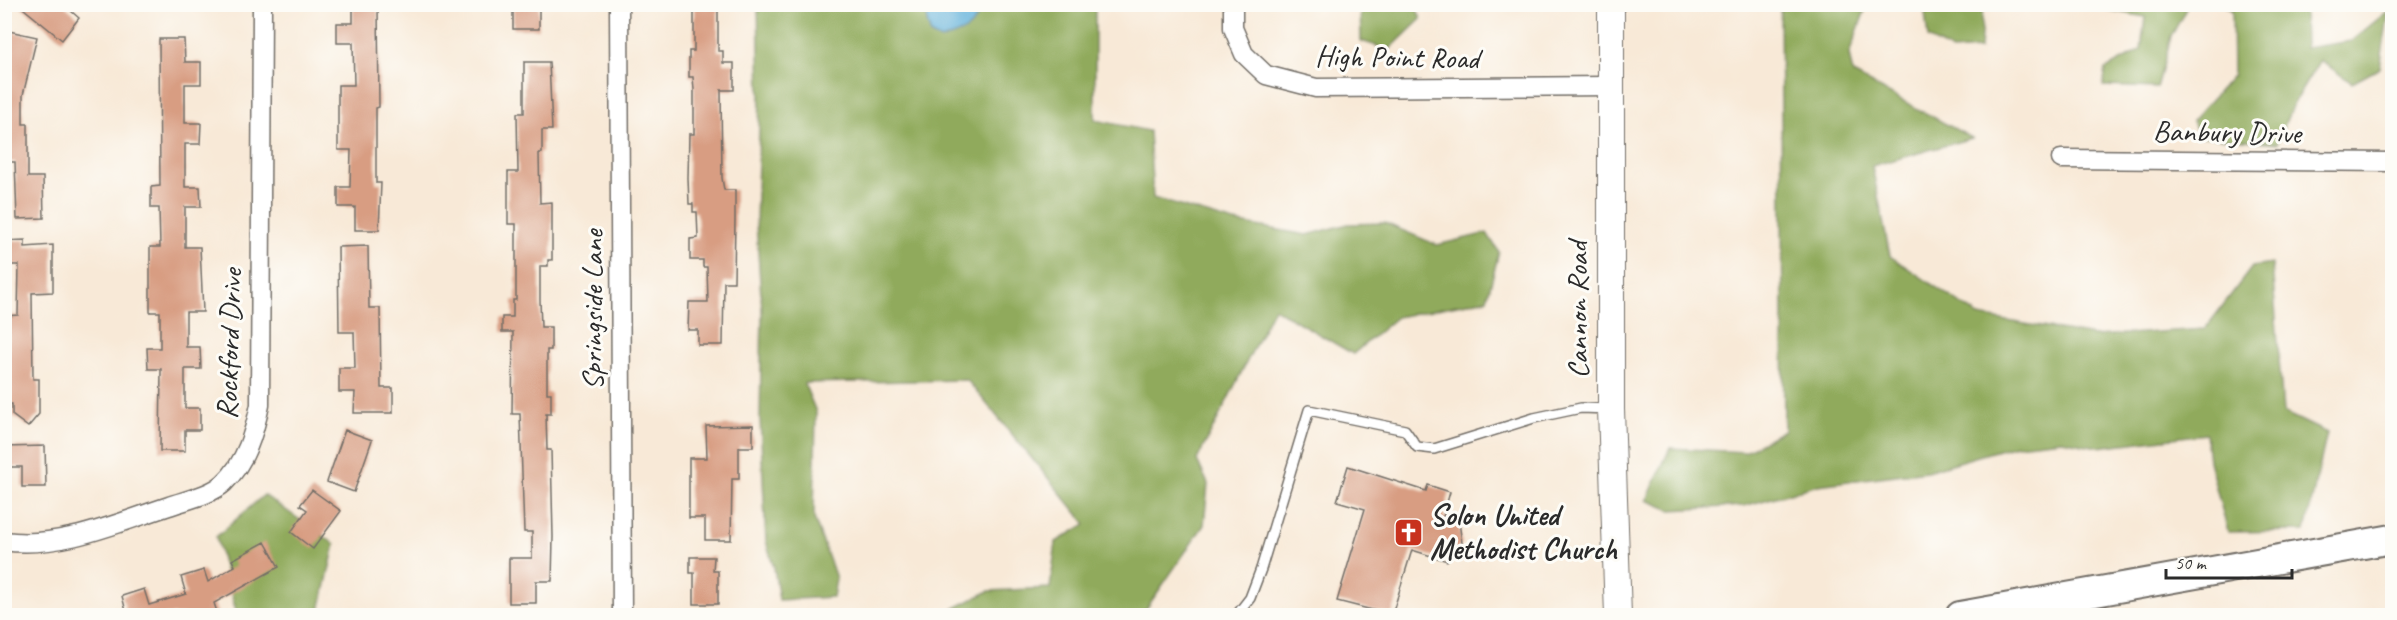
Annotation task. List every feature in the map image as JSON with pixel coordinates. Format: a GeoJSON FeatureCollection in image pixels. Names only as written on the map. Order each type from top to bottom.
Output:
{"type":"FeatureCollection","features":[{"type":"Feature","properties":{"kind":"main road","name":"Cannon Road"},"geometry":{"type":"LineString","coordinates":[[1611,4],[1611,409],[1618,615]]}},
{"type":"Feature","properties":{"kind":"main road"},"geometry":{"type":"LineString","coordinates":[[1960,615],[2392,539]]}},
{"type":"Feature","properties":{"kind":"street","name":"Rockford Drive"},"geometry":{"type":"LineString","coordinates":[[4,541],[72,537],[198,496],[223,484],[253,439],[260,405],[262,4]]}},
{"type":"Feature","properties":{"kind":"street","name":"Springside Lane"},"geometry":{"type":"LineString","coordinates":[[619,4],[622,615]]}},
{"type":"Feature","properties":{"kind":"street","name":"High Point Road"},"geometry":{"type":"LineString","coordinates":[[1233,4],[1233,28],[1244,54],[1266,75],[1316,88],[1610,86]]}},
{"type":"Feature","properties":{"kind":"street","name":"Banbury Drive"},"geometry":{"type":"LineString","coordinates":[[2061,159],[2392,162]]}},
{"type":"Feature","properties":{"kind":"lane"},"geometry":{"type":"LineString","coordinates":[[1236,615],[1251,598],[1309,410],[1405,430],[1417,447],[1434,449],[1534,417],[1581,408],[1611,409]]}},
{"type":"Feature","properties":{"kind":"green space"},"geometry":{"type":"Polygon","coordinates":[[[758,5],[929,5],[927,22],[979,13],[980,5],[1095,5],[1095,120],[1149,131],[1153,198],[1234,222],[1307,235],[1348,224],[1385,223],[1437,245],[1487,233],[1499,252],[1487,299],[1397,317],[1353,354],[1274,308],[1197,460],[1208,484],[1204,525],[1142,615],[940,615],[989,591],[1050,588],[1056,542],[1086,524],[967,380],[804,383],[816,412],[814,518],[836,578],[833,597],[779,600],[774,568],[766,541],[760,418],[762,311],[756,223],[760,97],[758,5]]]}},
{"type":"Feature","properties":{"kind":"green space"},"geometry":{"type":"Polygon","coordinates":[[[1360,5],[1415,5],[1421,19],[1389,50],[1361,41],[1360,5]]]}},
{"type":"Feature","properties":{"kind":"green space"},"geometry":{"type":"Polygon","coordinates":[[[1780,5],[1867,5],[1849,54],[1853,74],[1972,138],[1872,166],[1890,256],[1979,316],[2094,336],[2205,329],[2252,267],[2272,264],[2283,412],[2327,433],[2305,531],[2228,532],[2209,461],[2206,434],[2098,447],[2062,440],[2016,445],[1927,471],[1818,485],[1744,506],[1671,510],[1647,500],[1670,448],[1745,452],[1784,430],[1780,5]]]}},
{"type":"Feature","properties":{"kind":"green space"},"geometry":{"type":"Polygon","coordinates":[[[1924,5],[1983,5],[1980,49],[1952,51],[1928,38],[1924,5]]]}},
{"type":"Feature","properties":{"kind":"green space"},"geometry":{"type":"Polygon","coordinates":[[[2083,5],[2188,5],[2171,37],[2157,88],[2103,86],[2106,69],[2141,50],[2145,17],[2083,5]]]}},
{"type":"Feature","properties":{"kind":"green space"},"geometry":{"type":"Polygon","coordinates":[[[2224,5],[2304,5],[2305,48],[2351,41],[2389,10],[2380,68],[2352,83],[2320,60],[2293,104],[2277,143],[2200,136],[2192,121],[2233,75],[2232,11],[2224,5]]]}},
{"type":"Feature","properties":{"kind":"green space"},"geometry":{"type":"Polygon","coordinates":[[[264,495],[335,544],[319,615],[237,615],[216,537],[264,495]]]}},
{"type":"Feature","properties":{"kind":"water"},"geometry":{"type":"Polygon","coordinates":[[[929,4],[980,5],[979,13],[972,25],[962,32],[941,40],[931,35],[927,22],[929,4]]]}},
{"type":"Feature","properties":{"kind":"building"},"geometry":{"type":"Polygon","coordinates":[[[18,4],[63,4],[79,18],[62,40],[18,4]]]}},
{"type":"Feature","properties":{"kind":"building"},"geometry":{"type":"Polygon","coordinates":[[[353,4],[378,4],[379,107],[376,108],[376,183],[381,183],[379,230],[355,230],[355,207],[338,207],[338,187],[350,187],[351,150],[338,150],[338,85],[354,85],[353,43],[337,43],[337,23],[353,23],[353,4]]]}},
{"type":"Feature","properties":{"kind":"building"},"geometry":{"type":"Polygon","coordinates":[[[513,4],[539,4],[539,29],[513,29],[513,4]]]}},
{"type":"Feature","properties":{"kind":"building"},"geometry":{"type":"Polygon","coordinates":[[[694,4],[718,4],[718,51],[723,51],[723,63],[734,63],[734,90],[721,90],[722,178],[724,190],[735,190],[734,282],[724,282],[723,345],[698,345],[698,330],[688,330],[689,302],[708,302],[707,267],[703,267],[703,260],[690,260],[690,239],[698,238],[697,212],[693,212],[693,204],[689,204],[688,178],[689,134],[694,134],[694,90],[693,77],[689,77],[689,51],[694,51],[694,4]]]}},
{"type":"Feature","properties":{"kind":"building"},"geometry":{"type":"Polygon","coordinates":[[[9,31],[37,37],[23,95],[23,124],[28,124],[28,177],[43,177],[44,218],[17,219],[15,162],[5,162],[4,54],[9,31]]]}},
{"type":"Feature","properties":{"kind":"building"},"geometry":{"type":"Polygon","coordinates":[[[159,39],[184,39],[185,62],[201,62],[201,84],[185,84],[185,123],[201,123],[200,144],[185,144],[185,187],[200,187],[201,207],[185,207],[185,247],[200,247],[203,312],[186,312],[186,347],[200,347],[201,369],[185,369],[185,408],[200,408],[200,430],[185,430],[185,451],[160,451],[161,369],[148,369],[147,348],[160,348],[160,312],[150,312],[150,247],[160,247],[159,208],[151,208],[151,187],[160,186],[159,39]]]}},
{"type":"Feature","properties":{"kind":"building"},"geometry":{"type":"Polygon","coordinates":[[[524,62],[549,62],[552,130],[542,130],[542,153],[539,153],[540,203],[552,202],[552,260],[548,260],[548,266],[540,266],[540,300],[541,327],[551,327],[551,350],[547,350],[547,393],[551,393],[551,414],[546,414],[547,450],[551,450],[552,581],[536,581],[536,603],[509,603],[509,558],[532,558],[532,532],[524,532],[520,414],[512,414],[513,332],[502,332],[502,317],[513,317],[513,300],[516,300],[516,224],[508,224],[508,172],[518,172],[517,113],[524,113],[524,62]]]}},
{"type":"Feature","properties":{"kind":"building"},"geometry":{"type":"Polygon","coordinates":[[[25,240],[25,247],[53,245],[53,292],[32,293],[33,379],[39,379],[39,414],[28,427],[12,415],[12,404],[4,404],[4,380],[8,380],[8,334],[4,334],[4,316],[18,315],[19,265],[4,265],[4,241],[25,240]]]}},
{"type":"Feature","properties":{"kind":"building"},"geometry":{"type":"Polygon","coordinates":[[[368,246],[369,308],[380,308],[381,388],[393,388],[393,413],[354,413],[355,392],[339,392],[339,368],[355,368],[354,332],[339,332],[338,247],[368,246]]]}},
{"type":"Feature","properties":{"kind":"building"},"geometry":{"type":"Polygon","coordinates":[[[753,425],[753,447],[739,447],[739,479],[732,479],[731,540],[705,540],[705,518],[689,518],[689,458],[707,458],[706,426],[753,425]]]}},
{"type":"Feature","properties":{"kind":"building"},"geometry":{"type":"Polygon","coordinates":[[[345,430],[372,440],[354,492],[327,482],[345,430]]]}},
{"type":"Feature","properties":{"kind":"building"},"geometry":{"type":"Polygon","coordinates":[[[45,446],[46,487],[22,487],[22,467],[5,467],[4,447],[45,446]]]}},
{"type":"Feature","properties":{"kind":"building","name":"Solon United Methodist Church"},"geometry":{"type":"Polygon","coordinates":[[[1348,466],[1426,491],[1428,485],[1450,492],[1443,517],[1459,522],[1462,543],[1447,561],[1412,550],[1392,615],[1337,601],[1365,509],[1337,501],[1348,466]]]}},
{"type":"Feature","properties":{"kind":"building"},"geometry":{"type":"Polygon","coordinates":[[[312,490],[341,511],[313,549],[291,532],[307,510],[300,505],[312,490]]]}},
{"type":"Feature","properties":{"kind":"building"},"geometry":{"type":"Polygon","coordinates":[[[265,542],[279,567],[214,603],[218,615],[127,615],[122,596],[144,589],[149,605],[186,594],[181,577],[204,570],[208,582],[235,566],[232,560],[265,542]]]}},
{"type":"Feature","properties":{"kind":"building"},"geometry":{"type":"Polygon","coordinates":[[[690,557],[714,557],[713,571],[718,571],[718,604],[694,604],[694,573],[690,573],[690,557]]]}},
{"type":"Feature","properties":{"kind":"place","name":"Solon United Methodist Church"},"geometry":{"type":"Point","coordinates":[1409,532]}}]}
